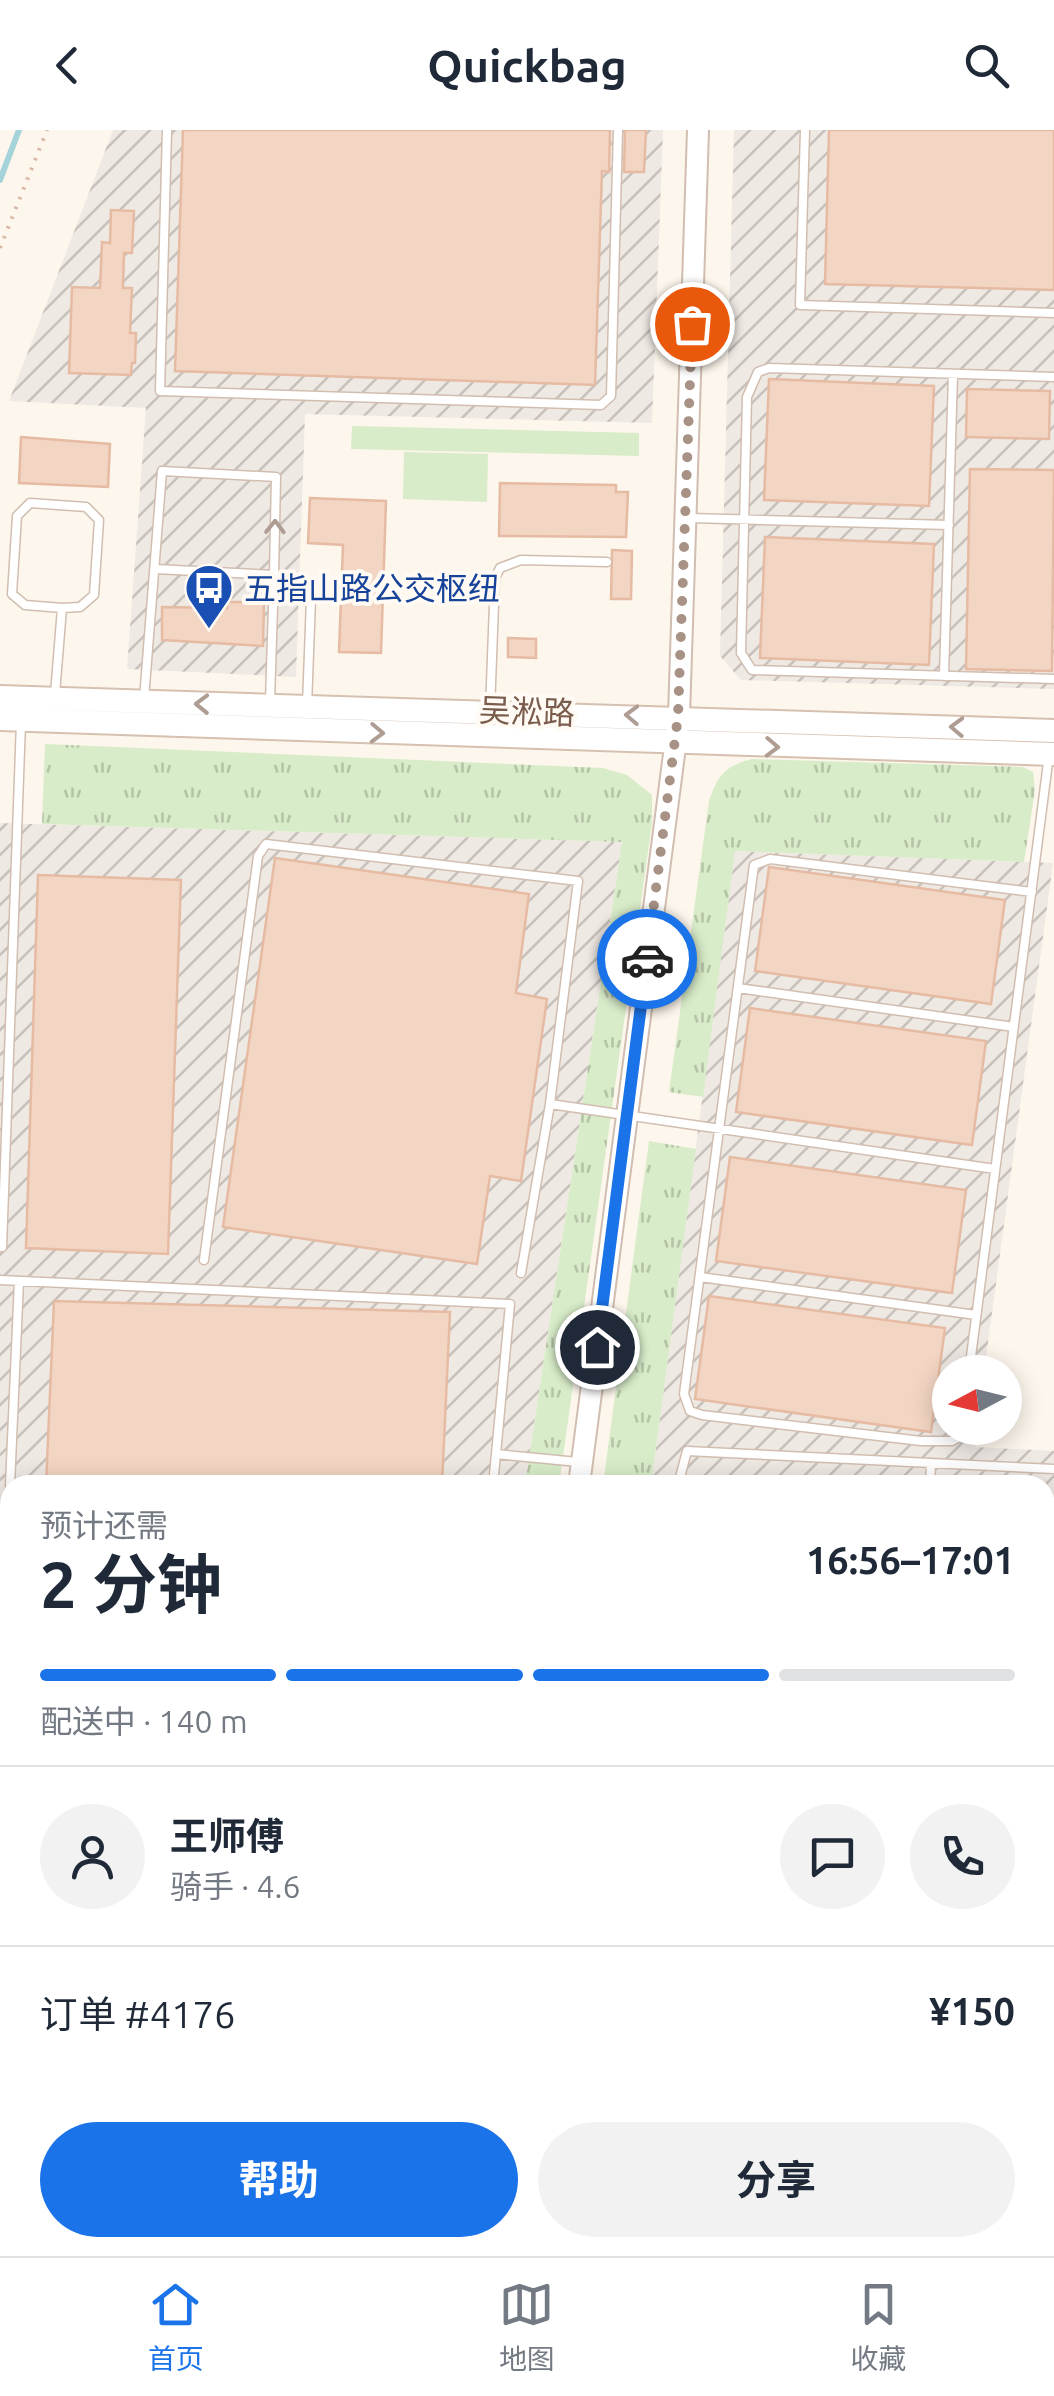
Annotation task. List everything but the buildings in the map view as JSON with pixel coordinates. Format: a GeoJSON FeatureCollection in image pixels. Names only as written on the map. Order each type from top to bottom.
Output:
{"type":"FeatureCollection","features":[{"type":"Feature","properties":{"kind":"main road","name":"吴淞路"},"geometry":{"type":"LineString","coordinates":[[11,708],[55,699],[270,706],[307,718],[490,710],[678,716],[1053,743]]}},
{"type":"Feature","properties":{"kind":"main road","name":"吴淞路"},"geometry":{"type":"LineString","coordinates":[[11,708],[307,718],[675,744],[1053,743]]}},
{"type":"Feature","properties":{"kind":"street"},"geometry":{"type":"LineString","coordinates":[[580,1475],[678,716],[698,130]]}},
{"type":"Feature","properties":{"kind":"lane"},"geometry":{"type":"LineString","coordinates":[[167,130],[160,391],[601,404],[611,396],[618,130]]}},
{"type":"Feature","properties":{"kind":"lane"},"geometry":{"type":"LineString","coordinates":[[805,130],[800,305],[1054,312]]}},
{"type":"Feature","properties":{"kind":"lane"},"geometry":{"type":"LineString","coordinates":[[1054,377],[769,368],[758,372],[747,397],[741,652],[752,670],[1054,679]]}},
{"type":"Feature","properties":{"kind":"lane"},"geometry":{"type":"LineString","coordinates":[[944,676],[953,374]]}},
{"type":"Feature","properties":{"kind":"lane"},"geometry":{"type":"LineString","coordinates":[[144,703],[162,471],[276,477],[270,706]]}},
{"type":"Feature","properties":{"kind":"lane"},"geometry":{"type":"LineString","coordinates":[[30,503],[86,507],[99,520],[94,595],[80,607],[62,608],[24,605],[12,594],[18,516],[30,503]]}},
{"type":"Feature","properties":{"kind":"lane"},"geometry":{"type":"LineString","coordinates":[[685,518],[948,525]]}},
{"type":"Feature","properties":{"kind":"lane"},"geometry":{"type":"LineString","coordinates":[[490,710],[495,578],[500,568],[521,560],[607,562]]}},
{"type":"Feature","properties":{"kind":"lane"},"geometry":{"type":"LineString","coordinates":[[154,568],[274,575]]}},
{"type":"Feature","properties":{"kind":"lane"},"geometry":{"type":"LineString","coordinates":[[307,718],[311,598]]}},
{"type":"Feature","properties":{"kind":"lane"},"geometry":{"type":"LineString","coordinates":[[55,699],[62,608]]}},
{"type":"Feature","properties":{"kind":"lane"},"geometry":{"type":"LineString","coordinates":[[2,1247],[11,708]]}},
{"type":"Feature","properties":{"kind":"lane"},"geometry":{"type":"LineString","coordinates":[[971,1355],[1053,743]]}},
{"type":"Feature","properties":{"kind":"lane"},"geometry":{"type":"LineString","coordinates":[[204,1260],[258,856],[266,844],[578,881],[550,1104],[521,1273]]}},
{"type":"Feature","properties":{"kind":"lane"},"geometry":{"type":"LineString","coordinates":[[932,1440],[690,1412],[684,1394],[754,864],[760,860],[1032,892]]}},
{"type":"Feature","properties":{"kind":"lane"},"geometry":{"type":"LineString","coordinates":[[738,988],[1014,1027]]}},
{"type":"Feature","properties":{"kind":"lane"},"geometry":{"type":"LineString","coordinates":[[550,1104],[995,1170]]}},
{"type":"Feature","properties":{"kind":"lane"},"geometry":{"type":"LineString","coordinates":[[700,1276],[976,1314]]}},
{"type":"Feature","properties":{"kind":"lane"},"geometry":{"type":"LineString","coordinates":[[0,1280],[510,1304],[493,1475]]}},
{"type":"Feature","properties":{"kind":"lane"},"geometry":{"type":"LineString","coordinates":[[11,1475],[19,1281]]}},
{"type":"Feature","properties":{"kind":"lane"},"geometry":{"type":"LineString","coordinates":[[681,1475],[687,1451],[1054,1469]]}},
{"type":"Feature","properties":{"kind":"lane"},"geometry":{"type":"LineString","coordinates":[[496,1454],[582,1463]]}},
{"type":"Feature","properties":{"kind":"lane"},"geometry":{"type":"LineString","coordinates":[[930,1475],[931,1463]]}},
{"type":"Feature","properties":{"kind":"path"},"geometry":{"type":"LineString","coordinates":[[0,248],[47,130]]}},
{"type":"Feature","properties":{"kind":"shaded area"},"geometry":{"type":"Polygon","coordinates":[[[113,130],[663,130],[652,423],[305,414],[296,677],[127,669],[146,408],[9,401],[113,130]]]}},
{"type":"Feature","properties":{"kind":"shaded area"},"geometry":{"type":"Polygon","coordinates":[[[734,130],[1054,130],[1054,689],[741,680],[720,656],[734,130]]]}},
{"type":"Feature","properties":{"kind":"shaded area"},"geometry":{"type":"Polygon","coordinates":[[[0,823],[622,842],[527,1475],[0,1475],[0,823]]]}},
{"type":"Feature","properties":{"kind":"shaded area"},"geometry":{"type":"Polygon","coordinates":[[[735,851],[1053,863],[986,1355],[932,1355],[932,1445],[1054,1451],[1054,1475],[652,1475],[735,851]]]}},
{"type":"Feature","properties":{"kind":"green space"},"geometry":{"type":"Polygon","coordinates":[[[352,426],[639,433],[639,456],[351,449],[352,426]]]}},
{"type":"Feature","properties":{"kind":"green space"},"geometry":{"type":"Polygon","coordinates":[[[404,452],[488,454],[487,502],[403,499],[404,452]]]}},
{"type":"Feature","properties":{"kind":"green space"},"geometry":{"type":"Polygon","coordinates":[[[45,744],[603,768],[627,775],[652,795],[652,823],[560,1475],[527,1475],[622,842],[42,824],[45,744]]]}},
{"type":"Feature","properties":{"kind":"green space"},"geometry":{"type":"Polygon","coordinates":[[[752,759],[1023,767],[1033,772],[1035,790],[1024,862],[735,851],[703,1097],[669,1092],[709,801],[724,773],[752,759]]]}},
{"type":"Feature","properties":{"kind":"green space"},"geometry":{"type":"Polygon","coordinates":[[[649,1141],[696,1149],[652,1475],[604,1475],[649,1141]]]}},
{"type":"Feature","properties":{"kind":"waterway"},"geometry":{"type":"LineString","coordinates":[[0,180],[19,130]]}},
{"type":"Feature","properties":{"kind":"way so far"},"geometry":{"type":"LineString","coordinates":[[647,959],[678,716],[692,324]]}},
{"type":"Feature","properties":{"kind":"place","name":"五指山路公交枢纽"},"geometry":{"type":"Point","coordinates":[209,630]}},
{"type":"Feature","properties":{"kind":"route"},"geometry":{"type":"LineString","coordinates":[[597,1347],[647,959]]}}]}
